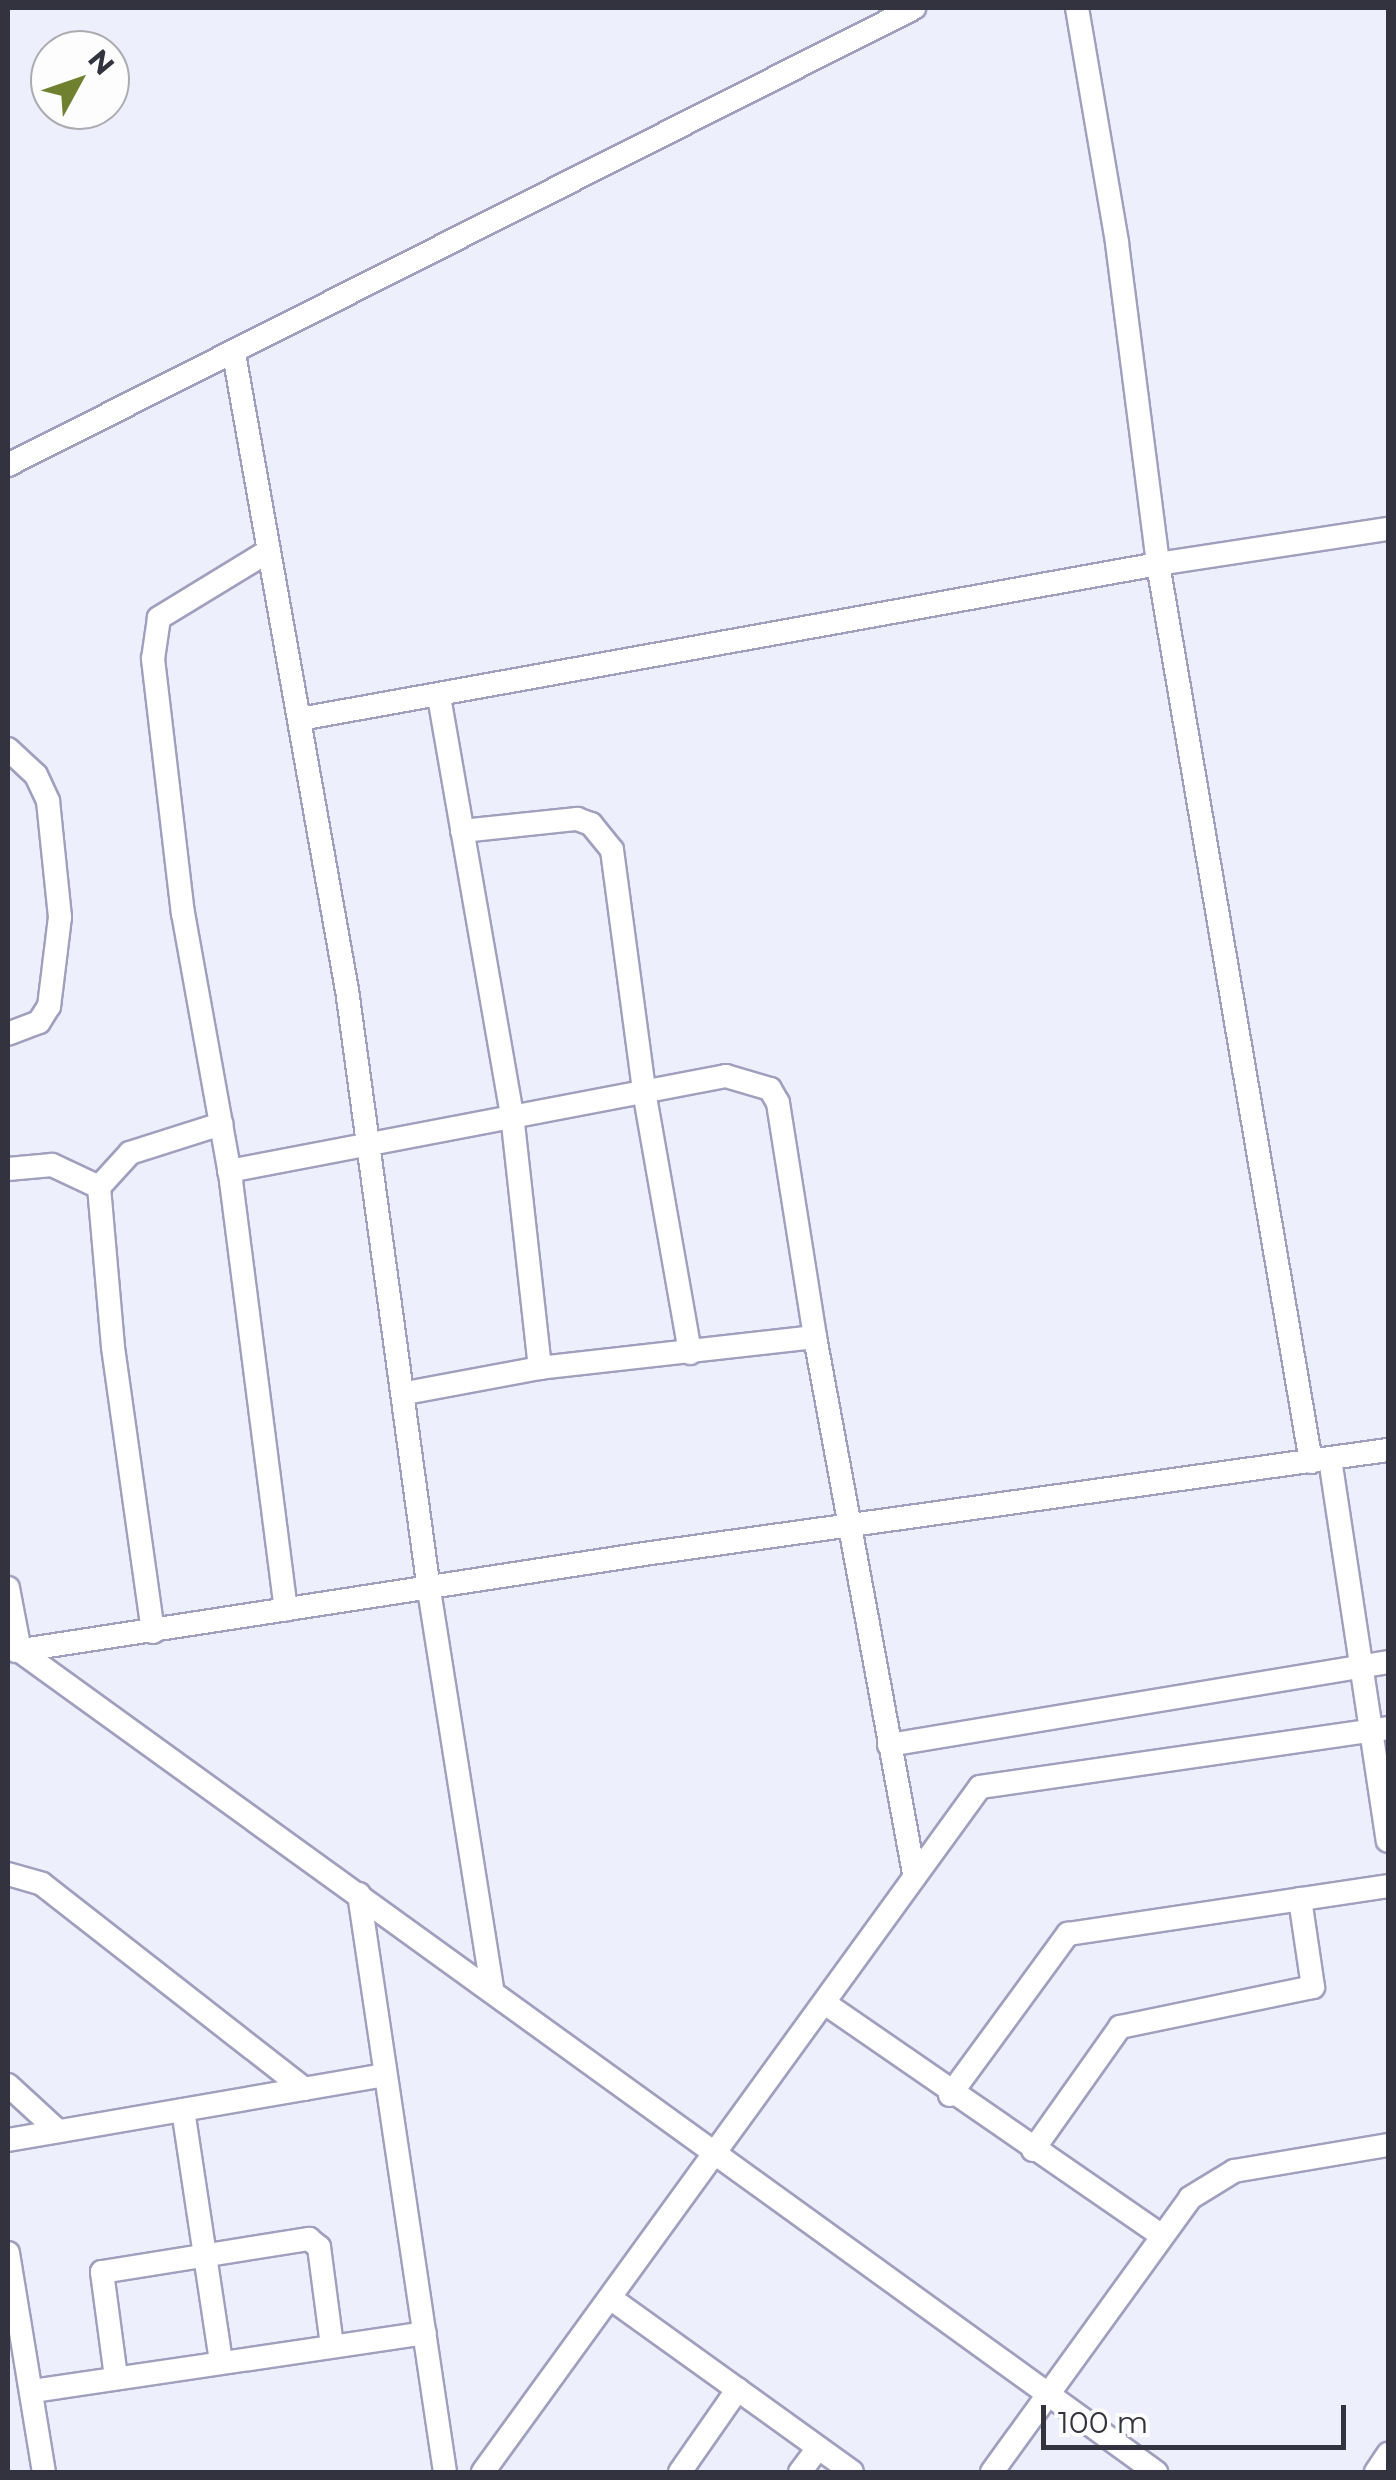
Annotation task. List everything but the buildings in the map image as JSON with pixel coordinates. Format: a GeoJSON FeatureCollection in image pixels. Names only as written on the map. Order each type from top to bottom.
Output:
{"type":"FeatureCollection","features":[{"type":"Feature","properties":{"kind":"street"},"geometry":{"type":"LineString","coordinates":[[8,465],[914,8]]}},
{"type":"Feature","properties":{"kind":"street"},"geometry":{"type":"LineString","coordinates":[[1077,8],[1117,243],[1158,564],[1320,1461],[1380,1730],[1388,1841]]}},
{"type":"Feature","properties":{"kind":"street"},"geometry":{"type":"LineString","coordinates":[[234,354],[300,719],[369,1146],[406,1393],[429,1590],[492,1987]]}},
{"type":"Feature","properties":{"kind":"street"},"geometry":{"type":"LineString","coordinates":[[300,719],[439,698],[1158,564],[1388,529]]}},
{"type":"Feature","properties":{"kind":"street"},"geometry":{"type":"LineString","coordinates":[[267,552],[173,606],[153,634],[182,913],[230,1171],[286,1609]]}},
{"type":"Feature","properties":{"kind":"street"},"geometry":{"type":"LineString","coordinates":[[439,698],[512,1115],[540,1368]]}},
{"type":"Feature","properties":{"kind":"street"},"geometry":{"type":"LineString","coordinates":[[8,749],[36,774],[48,800],[60,917],[45,1016],[8,1034]]}},
{"type":"Feature","properties":{"kind":"street"},"geometry":{"type":"LineString","coordinates":[[462,831],[577,819],[604,837],[612,850],[644,1091],[690,1353]]}},
{"type":"Feature","properties":{"kind":"street"},"geometry":{"type":"LineString","coordinates":[[230,1171],[726,1076],[770,1089],[778,1102],[815,1337],[914,1873]]}},
{"type":"Feature","properties":{"kind":"street"},"geometry":{"type":"LineString","coordinates":[[153,1632],[113,1347],[99,1187],[130,1153],[221,1124]]}},
{"type":"Feature","properties":{"kind":"street"},"geometry":{"type":"LineString","coordinates":[[8,1169],[52,1165],[99,1187]]}},
{"type":"Feature","properties":{"kind":"street"},"geometry":{"type":"LineString","coordinates":[[406,1393],[540,1368],[815,1337]]}},
{"type":"Feature","properties":{"kind":"street"},"geometry":{"type":"LineString","coordinates":[[14,1652],[850,1526],[1388,1450]]}},
{"type":"Feature","properties":{"kind":"street"},"geometry":{"type":"LineString","coordinates":[[8,1588],[14,1652],[492,1987],[715,2156],[1156,2472]]}},
{"type":"Feature","properties":{"kind":"street"},"geometry":{"type":"LineString","coordinates":[[889,1745],[1388,1662]]}},
{"type":"Feature","properties":{"kind":"street"},"geometry":{"type":"LineString","coordinates":[[483,2472],[613,2300],[826,2004],[914,1873],[980,1787],[1380,1730]]}},
{"type":"Feature","properties":{"kind":"street"},"geometry":{"type":"LineString","coordinates":[[8,1874],[42,1884],[304,2090]]}},
{"type":"Feature","properties":{"kind":"street"},"geometry":{"type":"LineString","coordinates":[[950,2095],[1068,1934],[1388,1886]]}},
{"type":"Feature","properties":{"kind":"street"},"geometry":{"type":"LineString","coordinates":[[359,1894],[444,2472]]}},
{"type":"Feature","properties":{"kind":"street"},"geometry":{"type":"LineString","coordinates":[[1033,2150],[1120,2027],[1314,1986],[1300,1899]]}},
{"type":"Feature","properties":{"kind":"street"},"geometry":{"type":"LineString","coordinates":[[826,2004],[950,2095],[1162,2236]]}},
{"type":"Feature","properties":{"kind":"street"},"geometry":{"type":"LineString","coordinates":[[8,2140],[384,2075]]}},
{"type":"Feature","properties":{"kind":"street"},"geometry":{"type":"LineString","coordinates":[[8,2085],[58,2131]]}},
{"type":"Feature","properties":{"kind":"street"},"geometry":{"type":"LineString","coordinates":[[183,2110],[221,2361]]}},
{"type":"Feature","properties":{"kind":"street"},"geometry":{"type":"LineString","coordinates":[[992,2472],[1190,2198],[1212,2179],[1388,2145]]}},
{"type":"Feature","properties":{"kind":"street"},"geometry":{"type":"LineString","coordinates":[[116,2378],[102,2272],[205,2255],[316,2242],[332,2346]]}},
{"type":"Feature","properties":{"kind":"street"},"geometry":{"type":"LineString","coordinates":[[8,2253],[44,2472]]}},
{"type":"Feature","properties":{"kind":"street"},"geometry":{"type":"LineString","coordinates":[[613,2300],[852,2472]]}},
{"type":"Feature","properties":{"kind":"street"},"geometry":{"type":"LineString","coordinates":[[32,2391],[424,2333]]}},
{"type":"Feature","properties":{"kind":"street"},"geometry":{"type":"LineString","coordinates":[[680,2472],[738,2389]]}},
{"type":"Feature","properties":{"kind":"street"},"geometry":{"type":"LineString","coordinates":[[800,2472],[818,2448]]}},
{"type":"Feature","properties":{"kind":"street"},"geometry":{"type":"LineString","coordinates":[[1376,2472],[1388,2454]]}}]}
